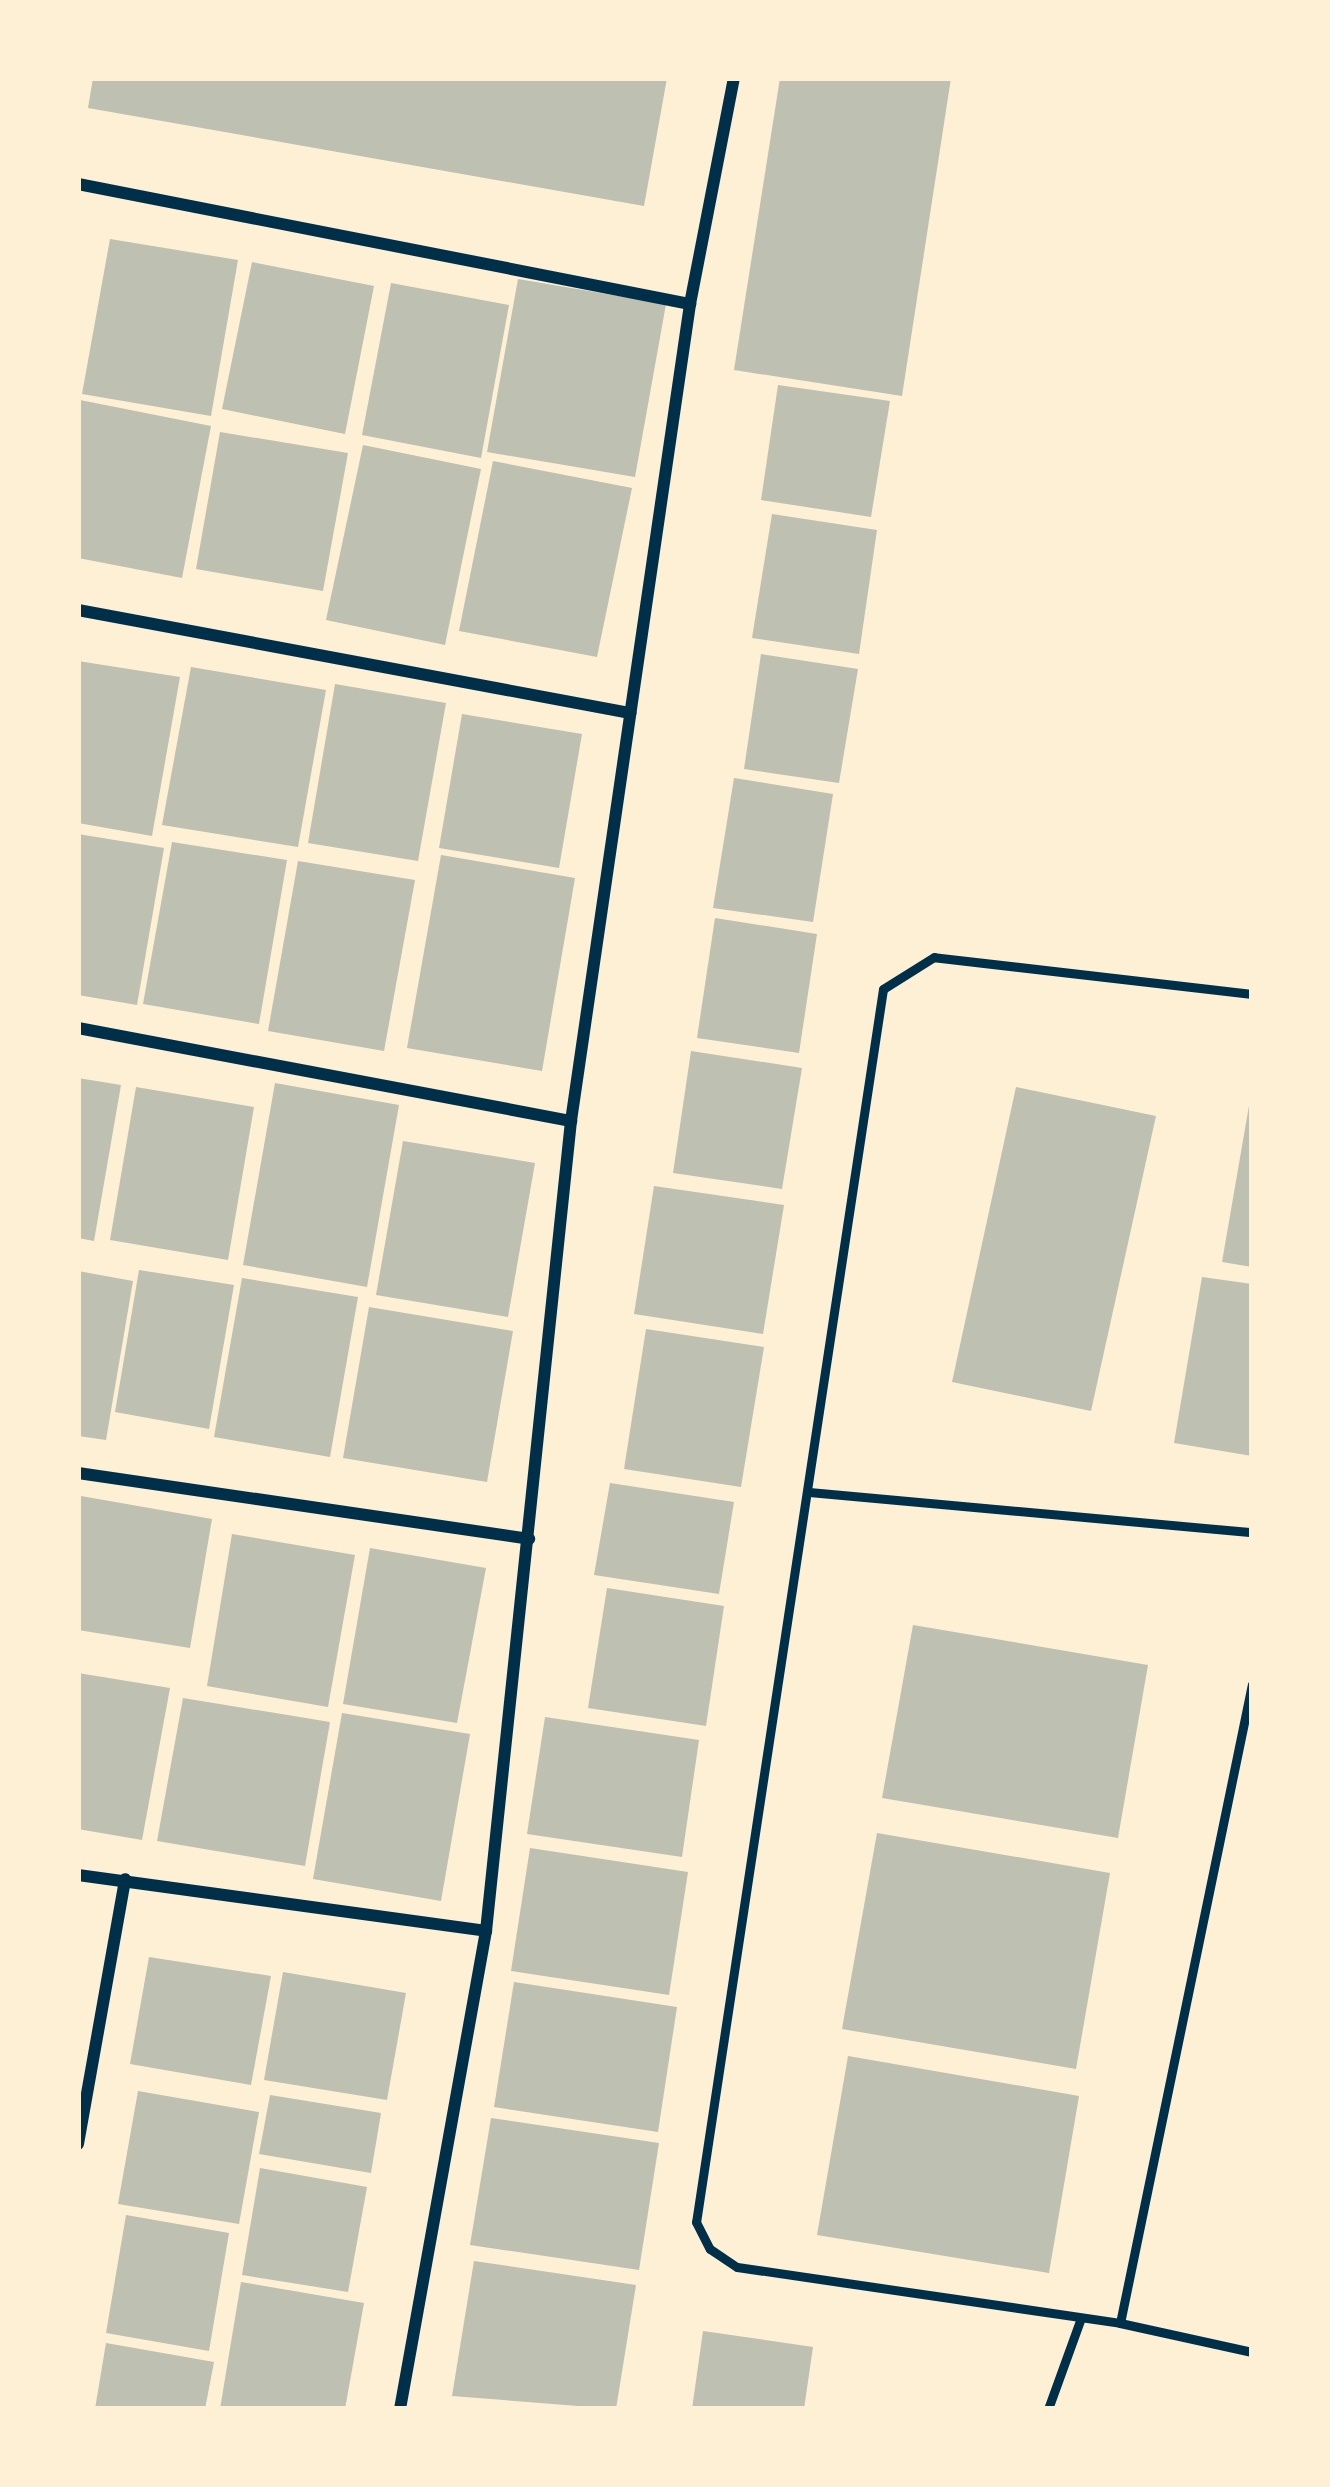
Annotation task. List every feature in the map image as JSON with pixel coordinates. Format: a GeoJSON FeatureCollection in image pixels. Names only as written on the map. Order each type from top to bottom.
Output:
{"type":"FeatureCollection","features":[{"type":"Feature","properties":{"kind":"street"},"geometry":{"type":"LineString","coordinates":[[400,2409],[486,1931],[571,1121],[690,304],[734,78]]}},
{"type":"Feature","properties":{"kind":"street"},"geometry":{"type":"LineString","coordinates":[[78,184],[690,304]]}},
{"type":"Feature","properties":{"kind":"street"},"geometry":{"type":"LineString","coordinates":[[78,610],[630,713]]}},
{"type":"Feature","properties":{"kind":"street"},"geometry":{"type":"LineString","coordinates":[[78,1028],[571,1121]]}},
{"type":"Feature","properties":{"kind":"street"},"geometry":{"type":"LineString","coordinates":[[78,1473],[530,1539]]}},
{"type":"Feature","properties":{"kind":"street"},"geometry":{"type":"LineString","coordinates":[[78,1875],[486,1931]]}},
{"type":"Feature","properties":{"kind":"street"},"geometry":{"type":"LineString","coordinates":[[78,2144],[125,1879]]}},
{"type":"Feature","properties":{"kind":"lane"},"geometry":{"type":"LineString","coordinates":[[1252,994],[934,956],[883,989],[696,2222],[710,2249],[737,2267],[1120,2323],[1252,2352]]}},
{"type":"Feature","properties":{"kind":"lane"},"geometry":{"type":"LineString","coordinates":[[809,1492],[1252,1532]]}},
{"type":"Feature","properties":{"kind":"lane"},"geometry":{"type":"LineString","coordinates":[[1120,2323],[1252,1684]]}},
{"type":"Feature","properties":{"kind":"lane"},"geometry":{"type":"LineString","coordinates":[[1048,2409],[1081,2318]]}},
{"type":"Feature","properties":{"kind":"building"},"geometry":{"type":"Polygon","coordinates":[[[93,78],[667,78],[644,206],[88,108],[93,78]]]}},
{"type":"Feature","properties":{"kind":"building"},"geometry":{"type":"Polygon","coordinates":[[[780,78],[951,78],[902,396],[734,370],[780,78]]]}},
{"type":"Feature","properties":{"kind":"building"},"geometry":{"type":"Polygon","coordinates":[[[110,239],[238,260],[211,416],[82,394],[110,239]]]}},
{"type":"Feature","properties":{"kind":"building"},"geometry":{"type":"Polygon","coordinates":[[[252,262],[374,286],[345,434],[222,409],[252,262]]]}},
{"type":"Feature","properties":{"kind":"building"},"geometry":{"type":"Polygon","coordinates":[[[518,279],[666,304],[635,477],[487,452],[518,279]]]}},
{"type":"Feature","properties":{"kind":"building"},"geometry":{"type":"Polygon","coordinates":[[[391,283],[509,305],[481,458],[362,435],[391,283]]]}},
{"type":"Feature","properties":{"kind":"building"},"geometry":{"type":"Polygon","coordinates":[[[778,385],[890,401],[871,517],[761,500],[778,385]]]}},
{"type":"Feature","properties":{"kind":"building"},"geometry":{"type":"Polygon","coordinates":[[[80,400],[211,426],[182,578],[78,558],[80,400]]]}},
{"type":"Feature","properties":{"kind":"building"},"geometry":{"type":"Polygon","coordinates":[[[220,432],[348,453],[323,591],[196,569],[220,432]]]}},
{"type":"Feature","properties":{"kind":"building"},"geometry":{"type":"Polygon","coordinates":[[[363,445],[481,469],[445,645],[326,620],[363,445]]]}},
{"type":"Feature","properties":{"kind":"building"},"geometry":{"type":"Polygon","coordinates":[[[493,461],[632,488],[597,657],[459,631],[493,461]]]}},
{"type":"Feature","properties":{"kind":"building"},"geometry":{"type":"Polygon","coordinates":[[[772,514],[877,530],[859,654],[752,638],[772,514]]]}},
{"type":"Feature","properties":{"kind":"building"},"geometry":{"type":"Polygon","coordinates":[[[761,654],[858,669],[839,783],[744,769],[761,654]]]}},
{"type":"Feature","properties":{"kind":"building"},"geometry":{"type":"Polygon","coordinates":[[[78,661],[180,677],[152,836],[78,823],[78,661]]]}},
{"type":"Feature","properties":{"kind":"building"},"geometry":{"type":"Polygon","coordinates":[[[191,667],[326,690],[298,847],[162,825],[191,667]]]}},
{"type":"Feature","properties":{"kind":"building"},"geometry":{"type":"Polygon","coordinates":[[[335,684],[446,703],[418,861],[308,843],[335,684]]]}},
{"type":"Feature","properties":{"kind":"building"},"geometry":{"type":"Polygon","coordinates":[[[462,714],[582,734],[559,868],[439,848],[462,714]]]}},
{"type":"Feature","properties":{"kind":"building"},"geometry":{"type":"Polygon","coordinates":[[[734,778],[833,794],[813,922],[713,908],[734,778]]]}},
{"type":"Feature","properties":{"kind":"building"},"geometry":{"type":"Polygon","coordinates":[[[78,834],[164,848],[137,1005],[78,995],[78,834]]]}},
{"type":"Feature","properties":{"kind":"building"},"geometry":{"type":"Polygon","coordinates":[[[172,842],[287,860],[259,1024],[143,1004],[172,842]]]}},
{"type":"Feature","properties":{"kind":"building"},"geometry":{"type":"Polygon","coordinates":[[[441,855],[575,878],[542,1071],[407,1048],[441,855]]]}},
{"type":"Feature","properties":{"kind":"building"},"geometry":{"type":"Polygon","coordinates":[[[298,861],[415,880],[384,1051],[268,1031],[298,861]]]}},
{"type":"Feature","properties":{"kind":"building"},"geometry":{"type":"Polygon","coordinates":[[[715,918],[817,934],[799,1053],[697,1038],[715,918]]]}},
{"type":"Feature","properties":{"kind":"building"},"geometry":{"type":"Polygon","coordinates":[[[691,1051],[802,1068],[782,1189],[673,1173],[691,1051]]]}},
{"type":"Feature","properties":{"kind":"building"},"geometry":{"type":"Polygon","coordinates":[[[78,1078],[121,1085],[94,1241],[78,1238],[78,1078]]]}},
{"type":"Feature","properties":{"kind":"building"},"geometry":{"type":"Polygon","coordinates":[[[275,1083],[399,1105],[367,1287],[243,1265],[275,1083]]]}},
{"type":"Feature","properties":{"kind":"building"},"geometry":{"type":"Polygon","coordinates":[[[136,1087],[254,1107],[228,1260],[110,1240],[136,1087]]]}},
{"type":"Feature","properties":{"kind":"building"},"geometry":{"type":"Polygon","coordinates":[[[1016,1087],[1156,1116],[1091,1411],[952,1382],[1016,1087]]]}},
{"type":"Feature","properties":{"kind":"building"},"geometry":{"type":"Polygon","coordinates":[[[1252,1100],[1252,1267],[1222,1262],[1252,1100]]]}},
{"type":"Feature","properties":{"kind":"building"},"geometry":{"type":"Polygon","coordinates":[[[403,1141],[535,1163],[508,1317],[376,1295],[403,1141]]]}},
{"type":"Feature","properties":{"kind":"building"},"geometry":{"type":"Polygon","coordinates":[[[654,1186],[784,1205],[763,1334],[634,1314],[654,1186]]]}},
{"type":"Feature","properties":{"kind":"building"},"geometry":{"type":"Polygon","coordinates":[[[139,1270],[234,1285],[209,1429],[115,1412],[139,1270]]]}},
{"type":"Feature","properties":{"kind":"building"},"geometry":{"type":"Polygon","coordinates":[[[78,1271],[133,1281],[106,1440],[78,1436],[78,1271]]]}},
{"type":"Feature","properties":{"kind":"building"},"geometry":{"type":"Polygon","coordinates":[[[1202,1277],[1252,1284],[1252,1456],[1174,1443],[1202,1277]]]}},
{"type":"Feature","properties":{"kind":"building"},"geometry":{"type":"Polygon","coordinates":[[[242,1278],[358,1297],[330,1457],[214,1437],[242,1278]]]}},
{"type":"Feature","properties":{"kind":"building"},"geometry":{"type":"Polygon","coordinates":[[[369,1307],[513,1331],[487,1482],[343,1458],[369,1307]]]}},
{"type":"Feature","properties":{"kind":"building"},"geometry":{"type":"Polygon","coordinates":[[[646,1329],[764,1347],[741,1487],[624,1469],[646,1329]]]}},
{"type":"Feature","properties":{"kind":"building"},"geometry":{"type":"Polygon","coordinates":[[[610,1483],[734,1502],[719,1594],[594,1575],[610,1483]]]}},
{"type":"Feature","properties":{"kind":"building"},"geometry":{"type":"Polygon","coordinates":[[[81,1496],[212,1519],[190,1648],[78,1630],[81,1496]]]}},
{"type":"Feature","properties":{"kind":"building"},"geometry":{"type":"Polygon","coordinates":[[[232,1534],[355,1555],[328,1707],[207,1686],[232,1534]]]}},
{"type":"Feature","properties":{"kind":"building"},"geometry":{"type":"Polygon","coordinates":[[[370,1548],[486,1568],[457,1723],[343,1704],[370,1548]]]}},
{"type":"Feature","properties":{"kind":"building"},"geometry":{"type":"Polygon","coordinates":[[[607,1588],[724,1606],[706,1726],[588,1708],[607,1588]]]}},
{"type":"Feature","properties":{"kind":"building"},"geometry":{"type":"Polygon","coordinates":[[[913,1625],[1148,1665],[1118,1838],[882,1798],[913,1625]]]}},
{"type":"Feature","properties":{"kind":"building"},"geometry":{"type":"Polygon","coordinates":[[[78,1673],[170,1688],[142,1840],[78,1829],[78,1673]]]}},
{"type":"Feature","properties":{"kind":"building"},"geometry":{"type":"Polygon","coordinates":[[[183,1698],[330,1722],[305,1866],[157,1841],[183,1698]]]}},
{"type":"Feature","properties":{"kind":"building"},"geometry":{"type":"Polygon","coordinates":[[[342,1713],[470,1734],[441,1901],[313,1879],[342,1713]]]}},
{"type":"Feature","properties":{"kind":"building"},"geometry":{"type":"Polygon","coordinates":[[[545,1717],[699,1740],[682,1857],[527,1834],[545,1717]]]}},
{"type":"Feature","properties":{"kind":"building"},"geometry":{"type":"Polygon","coordinates":[[[877,1833],[1110,1873],[1076,2069],[842,2029],[877,1833]]]}},
{"type":"Feature","properties":{"kind":"building"},"geometry":{"type":"Polygon","coordinates":[[[530,1848],[688,1872],[669,1995],[511,1971],[530,1848]]]}},
{"type":"Feature","properties":{"kind":"building"},"geometry":{"type":"Polygon","coordinates":[[[149,1957],[271,1976],[251,2085],[130,2064],[149,1957]]]}},
{"type":"Feature","properties":{"kind":"building"},"geometry":{"type":"Polygon","coordinates":[[[283,1972],[406,1993],[387,2100],[264,2080],[283,1972]]]}},
{"type":"Feature","properties":{"kind":"building"},"geometry":{"type":"Polygon","coordinates":[[[514,1982],[677,2007],[658,2132],[494,2107],[514,1982]]]}},
{"type":"Feature","properties":{"kind":"building"},"geometry":{"type":"Polygon","coordinates":[[[848,2056],[1079,2096],[1049,2273],[817,2235],[848,2056]]]}},
{"type":"Feature","properties":{"kind":"building"},"geometry":{"type":"Polygon","coordinates":[[[138,2091],[259,2112],[239,2224],[118,2204],[138,2091]]]}},
{"type":"Feature","properties":{"kind":"building"},"geometry":{"type":"Polygon","coordinates":[[[270,2095],[381,2113],[371,2173],[259,2154],[270,2095]]]}},
{"type":"Feature","properties":{"kind":"building"},"geometry":{"type":"Polygon","coordinates":[[[491,2118],[659,2143],[639,2270],[470,2245],[491,2118]]]}},
{"type":"Feature","properties":{"kind":"building"},"geometry":{"type":"Polygon","coordinates":[[[260,2168],[367,2187],[348,2292],[242,2275],[260,2168]]]}},
{"type":"Feature","properties":{"kind":"building"},"geometry":{"type":"Polygon","coordinates":[[[126,2215],[229,2233],[209,2351],[106,2333],[126,2215]]]}},
{"type":"Feature","properties":{"kind":"building"},"geometry":{"type":"Polygon","coordinates":[[[474,2261],[636,2285],[616,2409],[452,2396],[474,2261]]]}},
{"type":"Feature","properties":{"kind":"building"},"geometry":{"type":"Polygon","coordinates":[[[241,2282],[364,2303],[345,2409],[220,2409],[241,2282]]]}},
{"type":"Feature","properties":{"kind":"building"},"geometry":{"type":"Polygon","coordinates":[[[703,2331],[813,2347],[804,2409],[692,2409],[703,2331]]]}},
{"type":"Feature","properties":{"kind":"building"},"geometry":{"type":"Polygon","coordinates":[[[106,2343],[214,2362],[205,2409],[95,2409],[106,2343]]]}}]}
